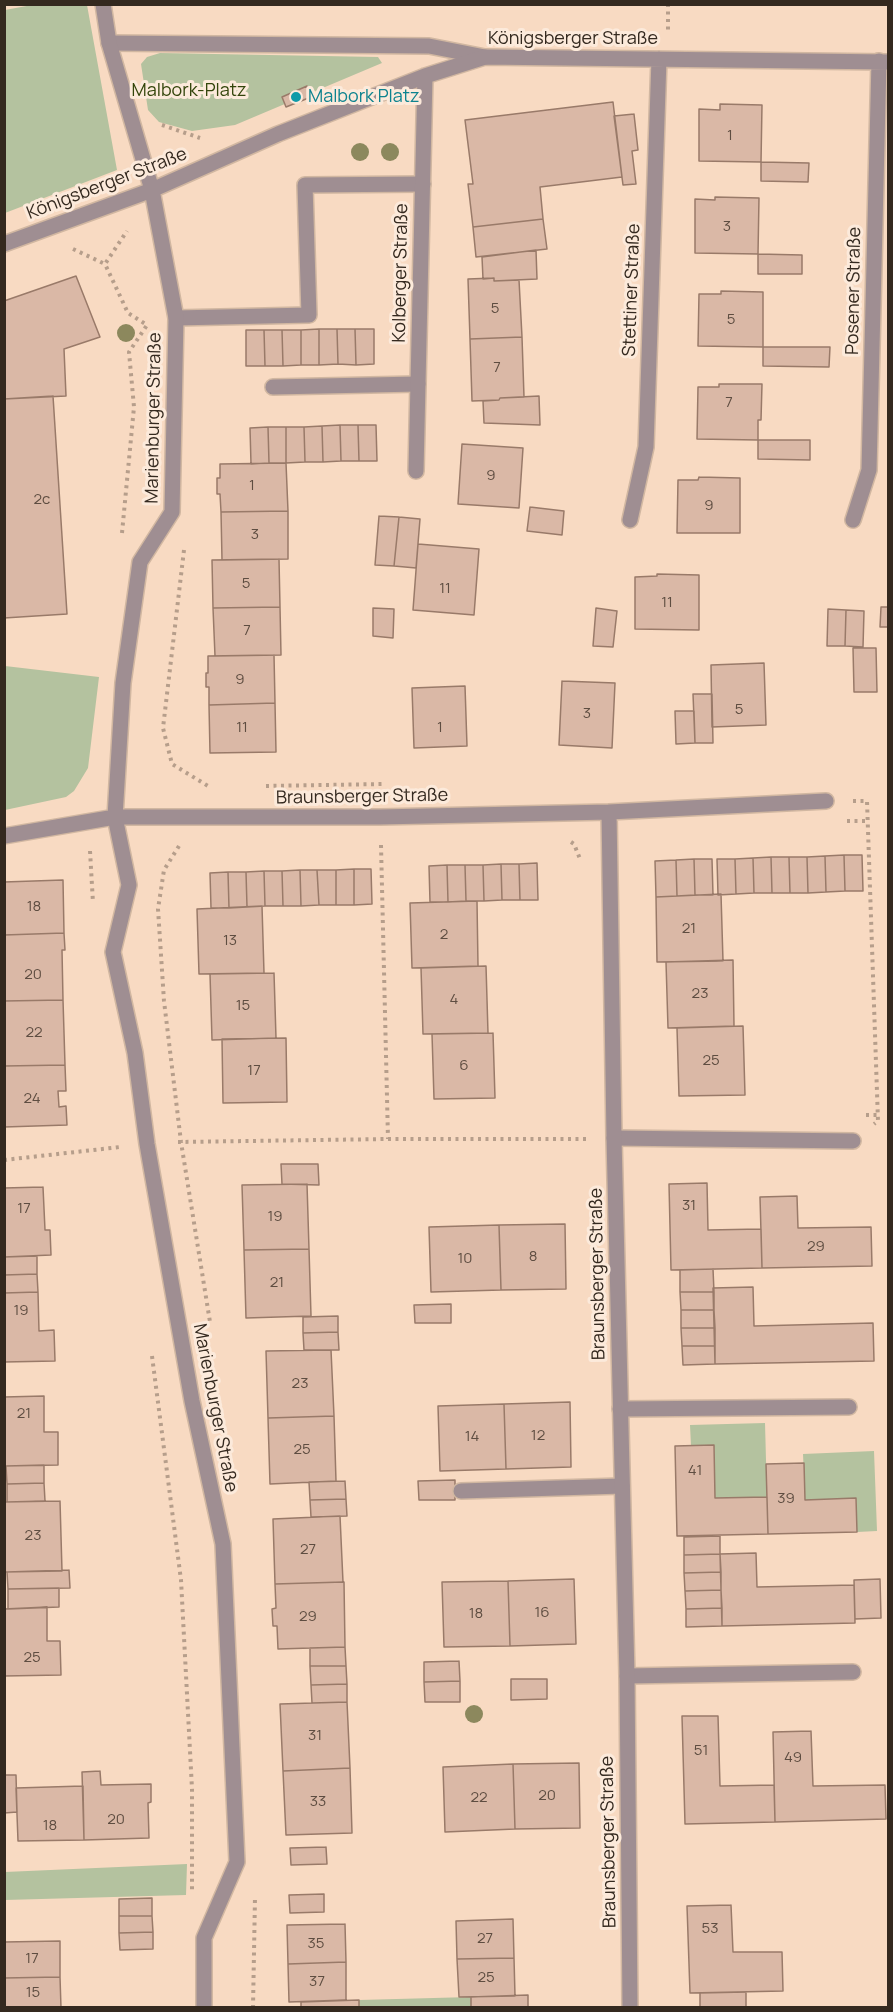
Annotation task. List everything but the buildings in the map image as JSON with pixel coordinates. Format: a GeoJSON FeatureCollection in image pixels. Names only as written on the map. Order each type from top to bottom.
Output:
{"type":"FeatureCollection","features":[{"type":"Feature","properties":{"kind":"street","name":"Marienburger Straße"},"geometry":{"type":"LineString","coordinates":[[103,4],[109,43],[152,190],[176,318],[172,512],[140,562],[123,682],[115,817],[129,885],[113,952],[135,1053],[147,1144],[192,1401],[223,1544],[237,1863],[204,1938],[204,2007]]}},
{"type":"Feature","properties":{"kind":"street"},"geometry":{"type":"LineString","coordinates":[[109,43],[429,45],[485,57]]}},
{"type":"Feature","properties":{"kind":"street","name":"Königsberger Straße"},"geometry":{"type":"LineString","coordinates":[[4,244],[152,190],[278,134],[425,76],[485,57],[884,62]]}},
{"type":"Feature","properties":{"kind":"street","name":"Stettiner Straße"},"geometry":{"type":"LineString","coordinates":[[630,520],[646,447],[659,59]]}},
{"type":"Feature","properties":{"kind":"street","name":"Posener Straße"},"geometry":{"type":"LineString","coordinates":[[853,520],[869,470],[884,62]]}},
{"type":"Feature","properties":{"kind":"street","name":"Kolberger Straße"},"geometry":{"type":"LineString","coordinates":[[416,471],[425,76]]}},
{"type":"Feature","properties":{"kind":"street"},"geometry":{"type":"LineString","coordinates":[[176,318],[309,315],[306,185],[423,184]]}},
{"type":"Feature","properties":{"kind":"street"},"geometry":{"type":"LineString","coordinates":[[273,387],[418,384]]}},
{"type":"Feature","properties":{"kind":"street","name":"Braunsberger Straße"},"geometry":{"type":"LineString","coordinates":[[115,817],[380,817],[609,812],[826,801]]}},
{"type":"Feature","properties":{"kind":"street","name":"Braunsberger Straße"},"geometry":{"type":"LineString","coordinates":[[609,812],[627,1676],[630,2007]]}},
{"type":"Feature","properties":{"kind":"street"},"geometry":{"type":"LineString","coordinates":[[4,836],[115,817]]}},
{"type":"Feature","properties":{"kind":"street"},"geometry":{"type":"LineString","coordinates":[[614,1138],[853,1141]]}},
{"type":"Feature","properties":{"kind":"street"},"geometry":{"type":"LineString","coordinates":[[620,1409],[849,1407]]}},
{"type":"Feature","properties":{"kind":"street"},"geometry":{"type":"LineString","coordinates":[[461,1491],[622,1486]]}},
{"type":"Feature","properties":{"kind":"street"},"geometry":{"type":"LineString","coordinates":[[627,1676],[853,1672]]}},
{"type":"Feature","properties":{"kind":"path"},"geometry":{"type":"LineString","coordinates":[[158,124],[201,138]]}},
{"type":"Feature","properties":{"kind":"path"},"geometry":{"type":"LineString","coordinates":[[64,245],[105,264]]}},
{"type":"Feature","properties":{"kind":"path"},"geometry":{"type":"LineString","coordinates":[[184,539],[182,575],[163,728],[172,764],[205,786],[217,786]]}},
{"type":"Feature","properties":{"kind":"path"},"geometry":{"type":"LineString","coordinates":[[265,786],[384,784]]}},
{"type":"Feature","properties":{"kind":"path"},"geometry":{"type":"LineString","coordinates":[[826,801],[867,801],[878,1121],[853,1141]]}},
{"type":"Feature","properties":{"kind":"path"},"geometry":{"type":"LineString","coordinates":[[380,817],[388,1138]]}},
{"type":"Feature","properties":{"kind":"path"},"geometry":{"type":"LineString","coordinates":[[843,821],[867,821]]}},
{"type":"Feature","properties":{"kind":"path"},"geometry":{"type":"LineString","coordinates":[[181,1142],[164,1001],[158,909],[164,870],[185,838]]}},
{"type":"Feature","properties":{"kind":"path"},"geometry":{"type":"LineString","coordinates":[[566,840],[574,844],[580,861]]}},
{"type":"Feature","properties":{"kind":"path"},"geometry":{"type":"LineString","coordinates":[[854,1116],[877,1115]]}},
{"type":"Feature","properties":{"kind":"path"},"geometry":{"type":"LineString","coordinates":[[4,1160],[181,1142],[388,1138],[614,1138]]}},
{"type":"Feature","properties":{"kind":"green space"},"geometry":{"type":"Polygon","coordinates":[[[32,5],[87,5],[117,170],[5,213],[5,10],[32,5]]]}},
{"type":"Feature","properties":{"kind":"green space","name":"Malbork-Platz"},"geometry":{"type":"Polygon","coordinates":[[[160,53],[378,57],[382,63],[235,125],[192,131],[159,122],[148,110],[141,64],[147,57],[160,53]]]}},
{"type":"Feature","properties":{"kind":"green space"},"geometry":{"type":"Polygon","coordinates":[[[5,666],[99,677],[88,768],[74,791],[66,797],[5,810],[5,666]]]}},
{"type":"Feature","properties":{"kind":"green space"},"geometry":{"type":"Polygon","coordinates":[[[765,1423],[767,1497],[715,1498],[714,1445],[691,1446],[690,1425],[765,1423]]]}},
{"type":"Feature","properties":{"kind":"green space"},"geometry":{"type":"Polygon","coordinates":[[[874,1451],[877,1531],[857,1532],[855,1498],[805,1500],[803,1454],[874,1451]]]}},
{"type":"Feature","properties":{"kind":"green space"},"geometry":{"type":"Polygon","coordinates":[[[187,1864],[186,1895],[5,1900],[5,1872],[187,1864]]]}},
{"type":"Feature","properties":{"kind":"green space"},"geometry":{"type":"Polygon","coordinates":[[[471,1997],[471,2007],[359,2007],[359,2000],[471,1997]]]}},
{"type":"Feature","properties":{"kind":"place","name":"Malbork Platz"},"geometry":{"type":"Point","coordinates":[296,97]}}]}
